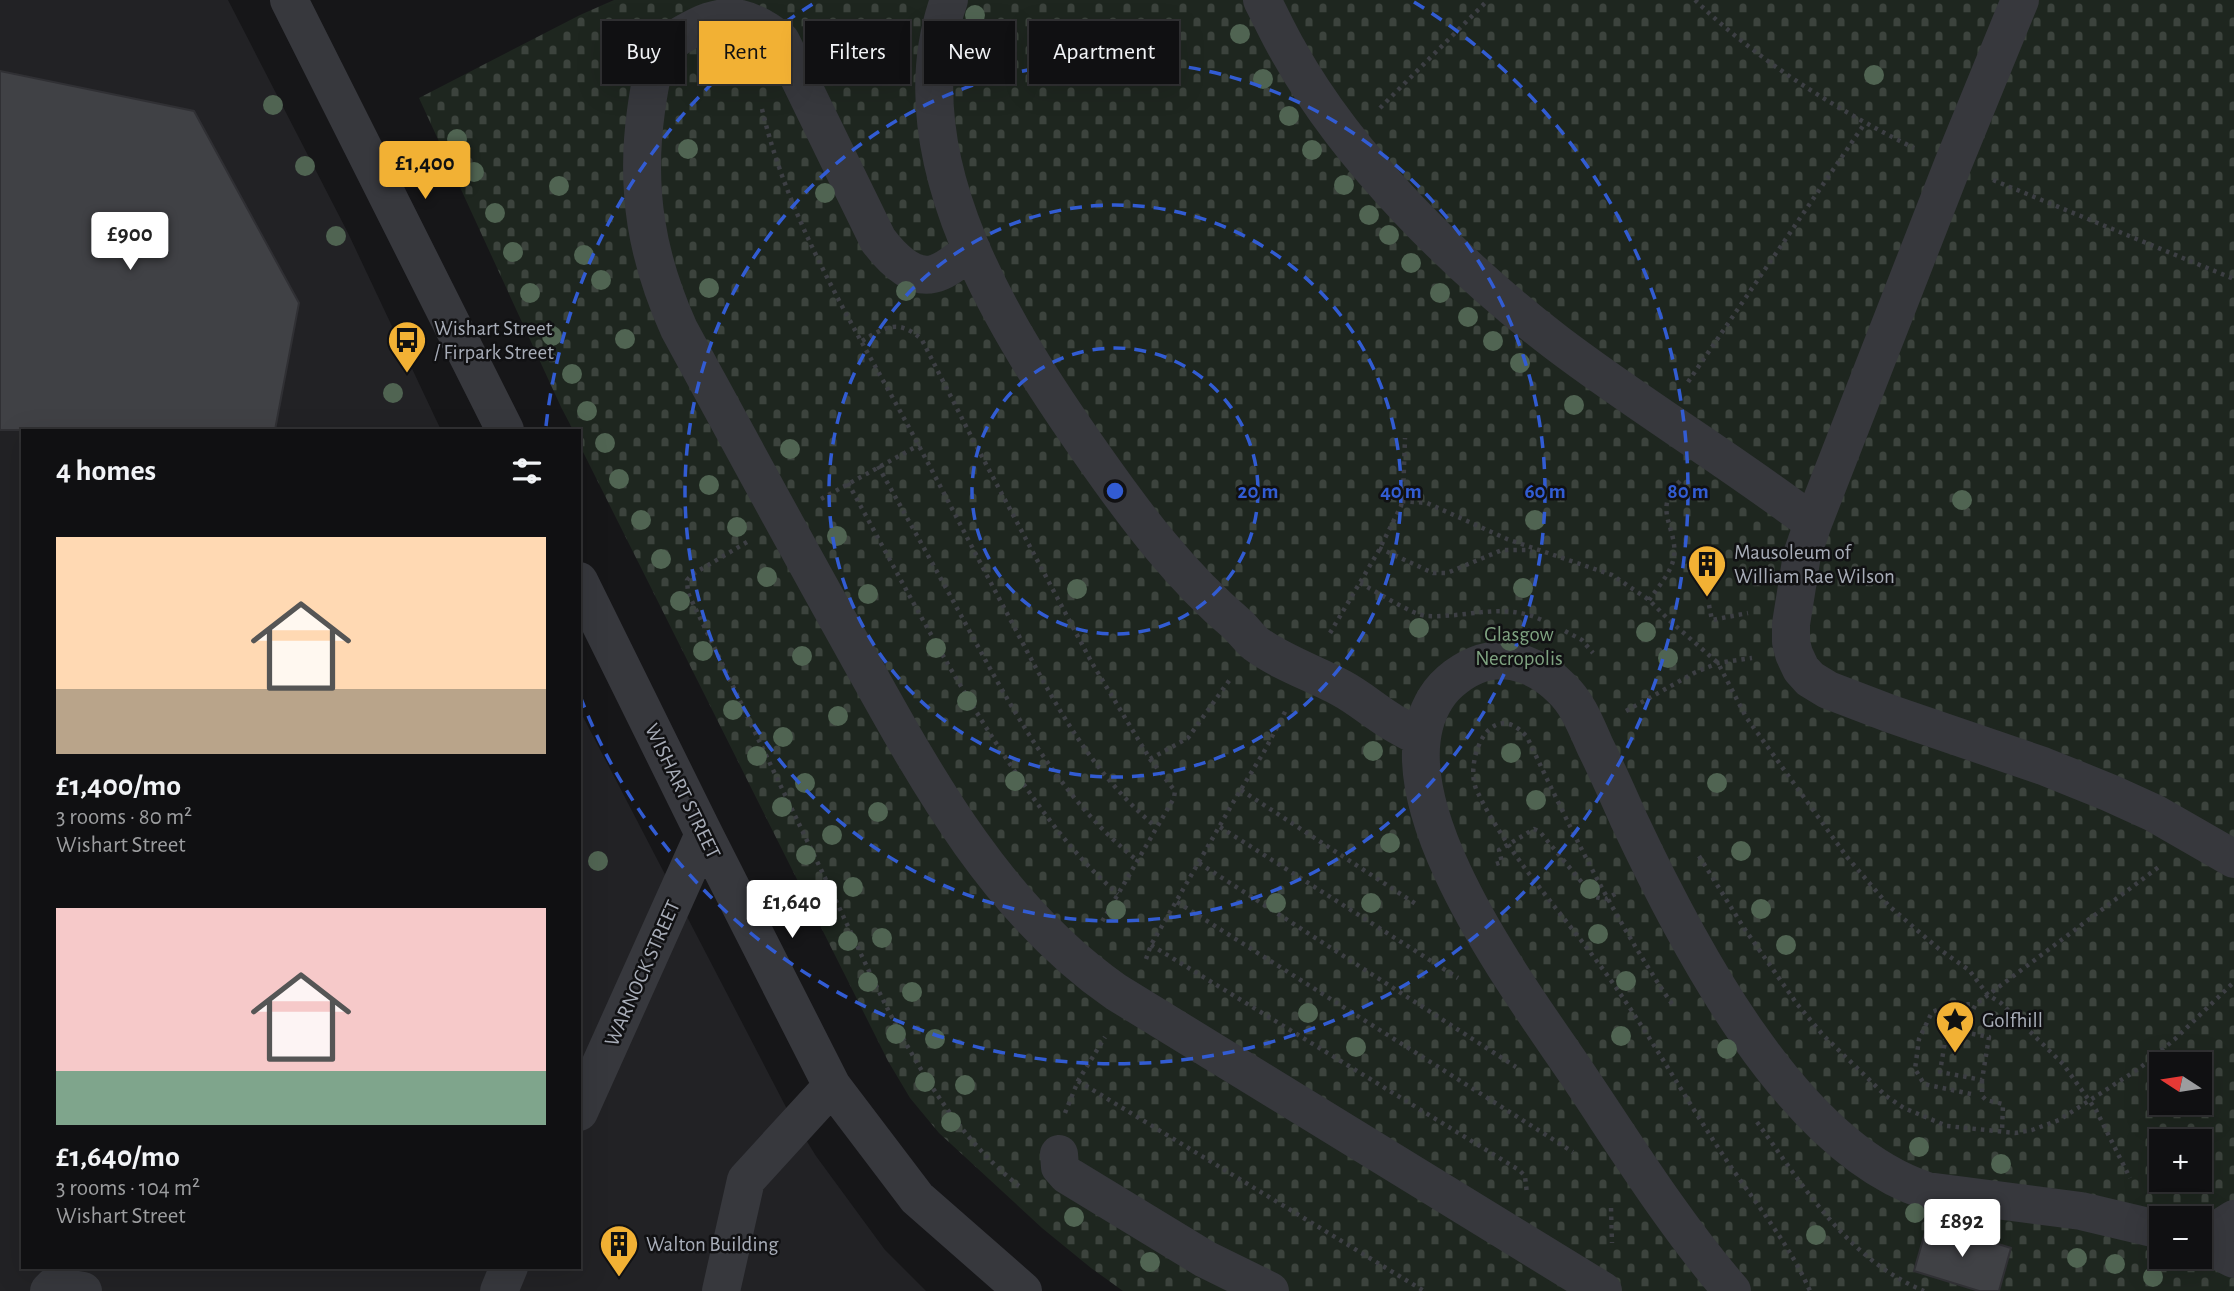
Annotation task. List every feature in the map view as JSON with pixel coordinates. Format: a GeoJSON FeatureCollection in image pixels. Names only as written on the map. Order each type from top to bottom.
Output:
{"type":"FeatureCollection","features":[{"type":"Feature","properties":{"kind":"street"},"geometry":{"type":"LineString","coordinates":[[289,0],[504,429]]}},
{"type":"Feature","properties":{"kind":"street"},"geometry":{"type":"LineString","coordinates":[[949,0],[938,41],[934,74],[939,144],[949,184],[972,250],[1007,324],[1033,367],[1128,506],[1189,578],[1256,643],[1306,673],[1341,688],[1388,720],[1421,738]]}},
{"type":"Feature","properties":{"kind":"street"},"geometry":{"type":"LineString","coordinates":[[1262,0],[1290,54],[1348,139],[1392,192],[1460,261],[1557,342],[1814,523]]}},
{"type":"Feature","properties":{"kind":"street"},"geometry":{"type":"LineString","coordinates":[[2020,0],[1953,164],[1802,555],[1791,624],[1791,642],[1801,669],[1810,679],[1828,690],[2099,788],[2154,813],[2234,859]]}},
{"type":"Feature","properties":{"kind":"street"},"geometry":{"type":"LineString","coordinates":[[972,250],[944,270],[923,275],[898,263],[887,252],[878,240],[780,41],[769,32],[755,24],[724,17],[689,30],[665,48],[650,82],[642,166],[647,233],[653,264],[666,299],[679,329],[776,509],[927,781],[984,862],[1059,947],[1086,972],[1603,1291]]}},
{"type":"Feature","properties":{"kind":"street","name":"WISHART STREET"},"geometry":{"type":"LineString","coordinates":[[581,585],[832,1086],[917,1198],[1023,1291]]}},
{"type":"Feature","properties":{"kind":"street"},"geometry":{"type":"LineString","coordinates":[[1732,1291],[1643,1174],[1516,983],[1448,865],[1429,811],[1420,757],[1421,738],[1425,720],[1440,692],[1467,670],[1485,662],[1503,659],[1520,662],[1564,690],[1574,704],[1653,869],[1698,952],[1772,1066],[1822,1125],[1862,1158],[1905,1184],[1927,1191],[2081,1211],[2149,1227]]}},
{"type":"Feature","properties":{"kind":"street","name":"WARNOCK STREET"},"geometry":{"type":"LineString","coordinates":[[581,1108],[704,834]]}},
{"type":"Feature","properties":{"kind":"street"},"geometry":{"type":"LineString","coordinates":[[721,1291],[746,1180],[832,1086]]}},
{"type":"Feature","properties":{"kind":"street"},"geometry":{"type":"LineString","coordinates":[[1059,1154],[1060,1167],[1067,1175],[1205,1259],[1270,1291]]}},
{"type":"Feature","properties":{"kind":"street"},"geometry":{"type":"LineString","coordinates":[[2212,1232],[2234,1219]]}},
{"type":"Feature","properties":{"kind":"street"},"geometry":{"type":"LineString","coordinates":[[2212,1248],[2234,1259]]}},
{"type":"Feature","properties":{"kind":"street"},"geometry":{"type":"LineString","coordinates":[[49,1291],[54,1286],[83,1291]]}},
{"type":"Feature","properties":{"kind":"path"},"geometry":{"type":"LineString","coordinates":[[1348,139],[1488,0]]}},
{"type":"Feature","properties":{"kind":"path"},"geometry":{"type":"LineString","coordinates":[[1695,0],[1728,32],[1781,70],[1865,122],[1919,150],[2234,279]]}},
{"type":"Feature","properties":{"kind":"path"},"geometry":{"type":"LineString","coordinates":[[761,103],[782,177],[821,268],[919,445],[1066,722],[1109,782],[1156,827]]}},
{"type":"Feature","properties":{"kind":"path"},"geometry":{"type":"LineString","coordinates":[[1664,417],[1865,122]]}},
{"type":"Feature","properties":{"kind":"path"},"geometry":{"type":"LineString","coordinates":[[862,341],[885,327],[899,326],[914,332],[922,340],[1092,663],[1150,759],[1175,791],[1174,798],[1104,917]]}},
{"type":"Feature","properties":{"kind":"path"},"geometry":{"type":"LineString","coordinates":[[1325,641],[1380,548],[1402,501],[1405,438]]}},
{"type":"Feature","properties":{"kind":"path"},"geometry":{"type":"LineString","coordinates":[[840,488],[919,445]]}},
{"type":"Feature","properties":{"kind":"path"},"geometry":{"type":"LineString","coordinates":[[1650,600],[1674,560],[1674,545],[1666,521],[1665,506],[1671,489],[1711,450]]}},
{"type":"Feature","properties":{"kind":"path"},"geometry":{"type":"LineString","coordinates":[[878,466],[1041,755],[1090,815],[1138,861]]}},
{"type":"Feature","properties":{"kind":"path"},"geometry":{"type":"LineString","coordinates":[[848,483],[960,687],[987,730],[1058,832],[1083,861],[1118,894]]}},
{"type":"Feature","properties":{"kind":"path"},"geometry":{"type":"LineString","coordinates":[[1402,501],[1427,503],[1496,535],[1612,575],[1650,600],[1718,663],[1746,717],[1847,857],[1889,906],[1939,949],[1969,970],[1988,995],[2001,1003],[2063,1064],[2089,1100],[2132,1181]]}},
{"type":"Feature","properties":{"kind":"path"},"geometry":{"type":"LineString","coordinates":[[755,537],[693,574],[687,580],[688,593],[884,1003],[941,1099],[969,1137],[1003,1173],[1025,1190]]}},
{"type":"Feature","properties":{"kind":"path"},"geometry":{"type":"LineString","coordinates":[[1380,548],[1433,573],[1447,573],[1502,550],[1537,550]]}},
{"type":"Feature","properties":{"kind":"path"},"geometry":{"type":"LineString","coordinates":[[1360,583],[1424,616],[1448,617],[1506,610],[1531,615],[1552,625]]}},
{"type":"Feature","properties":{"kind":"path"},"geometry":{"type":"LineString","coordinates":[[1709,605],[1711,617]]}},
{"type":"Feature","properties":{"kind":"path"},"geometry":{"type":"LineString","coordinates":[[1563,630],[1582,640],[1595,658]]}},
{"type":"Feature","properties":{"kind":"path"},"geometry":{"type":"LineString","coordinates":[[1150,759],[1188,738],[1256,643]]}},
{"type":"Feature","properties":{"kind":"path"},"geometry":{"type":"LineString","coordinates":[[1623,712],[1693,673],[1718,663]]}},
{"type":"Feature","properties":{"kind":"path"},"geometry":{"type":"LineString","coordinates":[[1265,750],[1151,946],[1519,1170]]}},
{"type":"Feature","properties":{"kind":"path"},"geometry":{"type":"LineString","coordinates":[[1241,790],[1426,911]]}},
{"type":"Feature","properties":{"kind":"path"},"geometry":{"type":"LineString","coordinates":[[1220,827],[1469,985]]}},
{"type":"Feature","properties":{"kind":"path"},"geometry":{"type":"LineString","coordinates":[[1499,850],[1534,829],[1540,832],[1594,897],[1600,900],[1606,899],[1653,869]]}},
{"type":"Feature","properties":{"kind":"path"},"geometry":{"type":"LineString","coordinates":[[1966,1033],[1969,1017],[1976,1004],[2197,838]]}},
{"type":"Feature","properties":{"kind":"path"},"geometry":{"type":"LineString","coordinates":[[1509,844],[1604,970],[1646,1031],[1719,1149],[1786,1246],[1810,1291]]}},
{"type":"Feature","properties":{"kind":"path"},"geometry":{"type":"LineString","coordinates":[[1696,850],[1744,928],[1797,1004],[1823,1035],[1868,1081],[1904,1108],[1947,1126],[2015,1133],[2059,1120],[2140,1068],[2175,1039],[2234,982]]}},
{"type":"Feature","properties":{"kind":"path"},"geometry":{"type":"LineString","coordinates":[[1199,863],[1522,1071]]}},
{"type":"Feature","properties":{"kind":"path"},"geometry":{"type":"LineString","coordinates":[[1177,902],[1574,1152]]}},
{"type":"Feature","properties":{"kind":"path"},"geometry":{"type":"LineString","coordinates":[[1971,1094],[1924,1084],[1915,1069],[1919,1039],[1932,1012],[1951,1005],[1976,1004]]}},
{"type":"Feature","properties":{"kind":"path"},"geometry":{"type":"LineString","coordinates":[[1982,1080],[1940,1072],[1947,1029],[1989,1037],[1982,1096],[1986,1100],[2003,1104],[2002,1132]]}},
{"type":"Feature","properties":{"kind":"path"},"geometry":{"type":"LineString","coordinates":[[1103,1040],[1078,1081],[1424,1291]]}},
{"type":"Feature","properties":{"kind":"shaded area"},"geometry":{"type":"Polygon","coordinates":[[[0,0],[228,0],[348,233],[441,429],[21,429],[21,1269],[581,1269],[581,713],[787,1109],[816,1156],[885,1250],[926,1291],[0,1291],[0,0]]]}},
{"type":"Feature","properties":{"kind":"green space","name":"Glasgow Necropolis"},"geometry":{"type":"Polygon","coordinates":[[[614,0],[2234,0],[2234,1291],[1123,1291],[1042,1228],[939,1133],[910,1098],[888,1061],[581,448],[581,429],[572,429],[419,98],[614,0]]]}},
{"type":"Feature","properties":{"kind":"building"},"geometry":{"type":"Polygon","coordinates":[[[0,71],[194,111],[299,303],[275,429],[0,430],[0,71]]]}},
{"type":"Feature","properties":{"kind":"building"},"geometry":{"type":"Polygon","coordinates":[[[1928,1222],[2011,1248],[1999,1291],[1979,1291],[1914,1271],[1928,1222]]]}},
{"type":"Feature","properties":{"kind":"place","name":"Wishart Street / Firpark Street"},"geometry":{"type":"Point","coordinates":[407,374]}},
{"type":"Feature","properties":{"kind":"place","name":"Mausoleum of William Rae Wilson"},"geometry":{"type":"Point","coordinates":[1707,598]}},
{"type":"Feature","properties":{"kind":"place","name":"Golfhill"},"geometry":{"type":"Point","coordinates":[1955,1054]}},
{"type":"Feature","properties":{"kind":"place","name":"Walton Building"},"geometry":{"type":"Point","coordinates":[619,1278]}}]}
